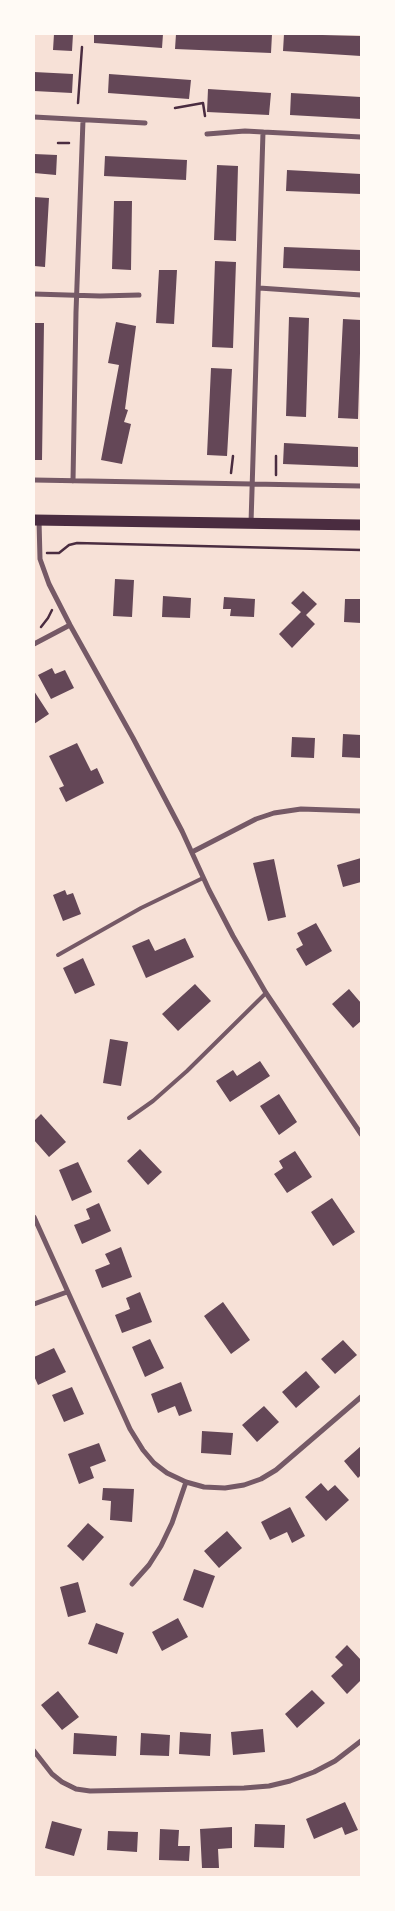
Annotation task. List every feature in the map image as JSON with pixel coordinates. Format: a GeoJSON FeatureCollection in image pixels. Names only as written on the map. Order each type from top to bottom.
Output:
{"type":"FeatureCollection","features":[{"type":"Feature","properties":{"kind":"main road"},"geometry":{"type":"LineString","coordinates":[[36,520],[361,525]]}},
{"type":"Feature","properties":{"kind":"street"},"geometry":{"type":"LineString","coordinates":[[34,117],[145,123]]}},
{"type":"Feature","properties":{"kind":"street"},"geometry":{"type":"LineString","coordinates":[[73,481],[83,120]]}},
{"type":"Feature","properties":{"kind":"street"},"geometry":{"type":"LineString","coordinates":[[252,523],[263,132]]}},
{"type":"Feature","properties":{"kind":"street"},"geometry":{"type":"LineString","coordinates":[[206,134],[263,132],[361,137]]}},
{"type":"Feature","properties":{"kind":"street"},"geometry":{"type":"LineString","coordinates":[[259,288],[361,295]]}},
{"type":"Feature","properties":{"kind":"street"},"geometry":{"type":"LineString","coordinates":[[34,294],[77,296],[139,295]]}},
{"type":"Feature","properties":{"kind":"street"},"geometry":{"type":"LineString","coordinates":[[34,480],[361,486]]}},
{"type":"Feature","properties":{"kind":"street"},"geometry":{"type":"LineString","coordinates":[[36,520],[39,554],[49,584],[133,738],[233,936],[266,993],[361,1134]]}},
{"type":"Feature","properties":{"kind":"street"},"geometry":{"type":"LineString","coordinates":[[34,644],[70,625]]}},
{"type":"Feature","properties":{"kind":"street"},"geometry":{"type":"LineString","coordinates":[[192,852],[256,819],[274,813],[301,809],[361,811]]}},
{"type":"Feature","properties":{"kind":"street"},"geometry":{"type":"LineString","coordinates":[[34,1217],[130,1429],[143,1450],[154,1463],[167,1473],[186,1482],[204,1487],[225,1488],[244,1485],[261,1479],[276,1470],[361,1397]]}},
{"type":"Feature","properties":{"kind":"street"},"geometry":{"type":"LineString","coordinates":[[34,1304],[67,1292]]}},
{"type":"Feature","properties":{"kind":"street"},"geometry":{"type":"LineString","coordinates":[[132,1584],[149,1565],[162,1546],[186,1482]]}},
{"type":"Feature","properties":{"kind":"street"},"geometry":{"type":"LineString","coordinates":[[34,1751],[52,1774],[62,1782],[90,1791],[244,1788],[269,1786],[314,1772],[335,1761],[361,1741]]}},
{"type":"Feature","properties":{"kind":"lane"},"geometry":{"type":"LineString","coordinates":[[58,955],[141,908],[203,878]]}},
{"type":"Feature","properties":{"kind":"lane"},"geometry":{"type":"LineString","coordinates":[[130,1118],[153,1101],[187,1071],[266,993]]}},
{"type":"Feature","properties":{"kind":"path"},"geometry":{"type":"LineString","coordinates":[[78,103],[82,47]]}},
{"type":"Feature","properties":{"kind":"path"},"geometry":{"type":"LineString","coordinates":[[175,108],[203,103],[205,116]]}},
{"type":"Feature","properties":{"kind":"path"},"geometry":{"type":"LineString","coordinates":[[58,143],[69,143]]}},
{"type":"Feature","properties":{"kind":"path"},"geometry":{"type":"LineString","coordinates":[[231,473],[232,456]]}},
{"type":"Feature","properties":{"kind":"path"},"geometry":{"type":"LineString","coordinates":[[276,456],[276,475]]}},
{"type":"Feature","properties":{"kind":"path"},"geometry":{"type":"LineString","coordinates":[[39,554],[59,553],[68,545],[77,543],[361,550]]}},
{"type":"Feature","properties":{"kind":"path"},"geometry":{"type":"LineString","coordinates":[[41,627],[57,600]]}},
{"type":"Feature","properties":{"kind":"building"},"geometry":{"type":"Polygon","coordinates":[[[54,34],[73,34],[72,51],[53,50],[54,34]]]}},
{"type":"Feature","properties":{"kind":"building"},"geometry":{"type":"Polygon","coordinates":[[[94,34],[163,34],[162,48],[94,43],[94,34]]]}},
{"type":"Feature","properties":{"kind":"building"},"geometry":{"type":"Polygon","coordinates":[[[176,34],[272,34],[271,53],[175,49],[176,34]]]}},
{"type":"Feature","properties":{"kind":"building"},"geometry":{"type":"Polygon","coordinates":[[[284,34],[361,36],[361,56],[283,51],[284,34]]]}},
{"type":"Feature","properties":{"kind":"building"},"geometry":{"type":"Polygon","coordinates":[[[34,72],[73,74],[72,93],[34,91],[34,72]]]}},
{"type":"Feature","properties":{"kind":"building"},"geometry":{"type":"Polygon","coordinates":[[[109,74],[191,80],[189,99],[108,93],[109,74]]]}},
{"type":"Feature","properties":{"kind":"building"},"geometry":{"type":"Polygon","coordinates":[[[208,89],[271,93],[269,115],[207,112],[208,89]]]}},
{"type":"Feature","properties":{"kind":"building"},"geometry":{"type":"Polygon","coordinates":[[[291,93],[361,97],[361,119],[290,115],[291,93]]]}},
{"type":"Feature","properties":{"kind":"building"},"geometry":{"type":"Polygon","coordinates":[[[34,154],[57,155],[56,175],[34,173],[34,154]]]}},
{"type":"Feature","properties":{"kind":"building"},"geometry":{"type":"Polygon","coordinates":[[[105,156],[187,160],[186,180],[104,176],[105,156]]]}},
{"type":"Feature","properties":{"kind":"building"},"geometry":{"type":"Polygon","coordinates":[[[217,165],[238,166],[236,241],[214,240],[217,165]]]}},
{"type":"Feature","properties":{"kind":"building"},"geometry":{"type":"Polygon","coordinates":[[[287,170],[361,174],[361,194],[286,191],[287,170]]]}},
{"type":"Feature","properties":{"kind":"building"},"geometry":{"type":"Polygon","coordinates":[[[34,197],[49,198],[45,267],[34,266],[34,197]]]}},
{"type":"Feature","properties":{"kind":"building"},"geometry":{"type":"Polygon","coordinates":[[[114,201],[132,201],[131,270],[112,269],[114,201]]]}},
{"type":"Feature","properties":{"kind":"building"},"geometry":{"type":"Polygon","coordinates":[[[284,247],[361,250],[361,271],[283,268],[284,247]]]}},
{"type":"Feature","properties":{"kind":"building"},"geometry":{"type":"Polygon","coordinates":[[[215,261],[236,262],[233,348],[212,347],[215,261]]]}},
{"type":"Feature","properties":{"kind":"building"},"geometry":{"type":"Polygon","coordinates":[[[159,270],[177,270],[174,324],[156,323],[159,270]]]}},
{"type":"Feature","properties":{"kind":"building"},"geometry":{"type":"Polygon","coordinates":[[[289,317],[309,318],[306,417],[286,416],[289,317]]]}},
{"type":"Feature","properties":{"kind":"building"},"geometry":{"type":"Polygon","coordinates":[[[343,319],[361,320],[358,419],[338,418],[343,319]]]}},
{"type":"Feature","properties":{"kind":"building"},"geometry":{"type":"Polygon","coordinates":[[[116,322],[136,326],[125,409],[128,410],[124,422],[131,424],[122,464],[101,460],[119,365],[108,363],[116,322]]]}},
{"type":"Feature","properties":{"kind":"building"},"geometry":{"type":"Polygon","coordinates":[[[34,323],[44,323],[42,460],[34,460],[34,323]]]}},
{"type":"Feature","properties":{"kind":"building"},"geometry":{"type":"Polygon","coordinates":[[[211,368],[232,369],[227,456],[207,455],[211,368]]]}},
{"type":"Feature","properties":{"kind":"building"},"geometry":{"type":"Polygon","coordinates":[[[284,443],[358,447],[358,467],[283,464],[284,443]]]}},
{"type":"Feature","properties":{"kind":"building"},"geometry":{"type":"Polygon","coordinates":[[[115,579],[134,580],[132,617],[113,616],[115,579]]]}},
{"type":"Feature","properties":{"kind":"building"},"geometry":{"type":"Polygon","coordinates":[[[303,591],[317,604],[306,615],[315,624],[292,648],[279,634],[301,612],[291,603],[303,591]]]}},
{"type":"Feature","properties":{"kind":"building"},"geometry":{"type":"Polygon","coordinates":[[[163,596],[191,598],[190,618],[162,617],[163,596]]]}},
{"type":"Feature","properties":{"kind":"building"},"geometry":{"type":"Polygon","coordinates":[[[224,597],[255,599],[254,617],[230,616],[231,609],[223,609],[224,597]]]}},
{"type":"Feature","properties":{"kind":"building"},"geometry":{"type":"Polygon","coordinates":[[[345,599],[361,599],[361,623],[344,622],[345,599]]]}},
{"type":"Feature","properties":{"kind":"building"},"geometry":{"type":"Polygon","coordinates":[[[52,668],[55,674],[65,670],[74,688],[51,699],[38,675],[52,668]]]}},
{"type":"Feature","properties":{"kind":"building"},"geometry":{"type":"Polygon","coordinates":[[[34,691],[49,714],[34,724],[34,691]]]}},
{"type":"Feature","properties":{"kind":"building"},"geometry":{"type":"Polygon","coordinates":[[[343,734],[361,735],[361,758],[342,757],[343,734]]]}},
{"type":"Feature","properties":{"kind":"building"},"geometry":{"type":"Polygon","coordinates":[[[292,737],[315,738],[314,758],[291,757],[292,737]]]}},
{"type":"Feature","properties":{"kind":"building"},"geometry":{"type":"Polygon","coordinates":[[[77,743],[91,771],[97,768],[104,783],[66,802],[59,788],[64,786],[49,756],[77,743]]]}},
{"type":"Feature","properties":{"kind":"building"},"geometry":{"type":"Polygon","coordinates":[[[361,858],[361,882],[343,887],[337,865],[361,858]]]}},
{"type":"Feature","properties":{"kind":"building"},"geometry":{"type":"Polygon","coordinates":[[[274,859],[286,917],[268,921],[253,863],[274,859]]]}},
{"type":"Feature","properties":{"kind":"building"},"geometry":{"type":"Polygon","coordinates":[[[65,890],[67,895],[73,893],[81,914],[63,921],[53,895],[65,890]]]}},
{"type":"Feature","properties":{"kind":"building"},"geometry":{"type":"Polygon","coordinates":[[[316,923],[332,951],[306,966],[296,949],[303,945],[297,933],[316,923]]]}},
{"type":"Feature","properties":{"kind":"building"},"geometry":{"type":"Polygon","coordinates":[[[185,938],[194,957],[146,978],[132,946],[149,939],[155,951],[185,938]]]}},
{"type":"Feature","properties":{"kind":"building"},"geometry":{"type":"Polygon","coordinates":[[[83,958],[95,985],[75,994],[63,968],[83,958]]]}},
{"type":"Feature","properties":{"kind":"building"},"geometry":{"type":"Polygon","coordinates":[[[195,984],[211,1001],[178,1031],[162,1014],[195,984]]]}},
{"type":"Feature","properties":{"kind":"building"},"geometry":{"type":"Polygon","coordinates":[[[349,989],[361,1003],[361,1021],[353,1028],[332,1004],[349,989]]]}},
{"type":"Feature","properties":{"kind":"building"},"geometry":{"type":"Polygon","coordinates":[[[110,1039],[128,1042],[121,1086],[103,1083],[110,1039]]]}},
{"type":"Feature","properties":{"kind":"building"},"geometry":{"type":"Polygon","coordinates":[[[260,1061],[270,1076],[230,1102],[216,1081],[233,1070],[237,1076],[260,1061]]]}},
{"type":"Feature","properties":{"kind":"building"},"geometry":{"type":"Polygon","coordinates":[[[279,1094],[297,1122],[279,1135],[260,1106],[279,1094]]]}},
{"type":"Feature","properties":{"kind":"building"},"geometry":{"type":"Polygon","coordinates":[[[41,1114],[66,1142],[49,1157],[34,1140],[34,1121],[41,1114]]]}},
{"type":"Feature","properties":{"kind":"building"},"geometry":{"type":"Polygon","coordinates":[[[140,1149],[162,1172],[148,1185],[127,1161],[140,1149]]]}},
{"type":"Feature","properties":{"kind":"building"},"geometry":{"type":"Polygon","coordinates":[[[295,1151],[312,1177],[287,1193],[274,1174],[283,1168],[279,1161],[295,1151]]]}},
{"type":"Feature","properties":{"kind":"building"},"geometry":{"type":"Polygon","coordinates":[[[78,1162],[92,1192],[72,1201],[59,1170],[78,1162]]]}},
{"type":"Feature","properties":{"kind":"building"},"geometry":{"type":"Polygon","coordinates":[[[332,1198],[355,1232],[333,1246],[311,1212],[332,1198]]]}},
{"type":"Feature","properties":{"kind":"building"},"geometry":{"type":"Polygon","coordinates":[[[99,1203],[111,1231],[82,1244],[74,1225],[90,1219],[86,1209],[99,1203]]]}},
{"type":"Feature","properties":{"kind":"building"},"geometry":{"type":"Polygon","coordinates":[[[121,1247],[132,1277],[102,1288],[95,1270],[110,1264],[105,1254],[121,1247]]]}},
{"type":"Feature","properties":{"kind":"building"},"geometry":{"type":"Polygon","coordinates":[[[140,1292],[152,1322],[122,1333],[115,1315],[130,1309],[126,1298],[140,1292]]]}},
{"type":"Feature","properties":{"kind":"building"},"geometry":{"type":"Polygon","coordinates":[[[223,1302],[250,1340],[231,1354],[204,1316],[223,1302]]]}},
{"type":"Feature","properties":{"kind":"building"},"geometry":{"type":"Polygon","coordinates":[[[150,1339],[164,1368],[145,1377],[132,1347],[150,1339]]]}},
{"type":"Feature","properties":{"kind":"building"},"geometry":{"type":"Polygon","coordinates":[[[343,1340],[357,1355],[335,1374],[321,1359],[343,1340]]]}},
{"type":"Feature","properties":{"kind":"building"},"geometry":{"type":"Polygon","coordinates":[[[54,1348],[66,1372],[38,1385],[34,1376],[34,1357],[54,1348]]]}},
{"type":"Feature","properties":{"kind":"building"},"geometry":{"type":"Polygon","coordinates":[[[306,1371],[320,1387],[296,1408],[282,1392],[306,1371]]]}},
{"type":"Feature","properties":{"kind":"building"},"geometry":{"type":"Polygon","coordinates":[[[181,1382],[192,1411],[179,1416],[175,1406],[158,1413],[151,1394],[181,1382]]]}},
{"type":"Feature","properties":{"kind":"building"},"geometry":{"type":"Polygon","coordinates":[[[72,1387],[84,1414],[64,1422],[52,1395],[72,1387]]]}},
{"type":"Feature","properties":{"kind":"building"},"geometry":{"type":"Polygon","coordinates":[[[264,1406],[279,1422],[257,1442],[242,1425],[264,1406]]]}},
{"type":"Feature","properties":{"kind":"building"},"geometry":{"type":"Polygon","coordinates":[[[202,1431],[233,1433],[231,1455],[201,1453],[202,1431]]]}},
{"type":"Feature","properties":{"kind":"building"},"geometry":{"type":"Polygon","coordinates":[[[99,1443],[106,1461],[90,1467],[94,1478],[79,1484],[68,1454],[99,1443]]]}},
{"type":"Feature","properties":{"kind":"building"},"geometry":{"type":"Polygon","coordinates":[[[361,1446],[361,1475],[358,1478],[344,1461],[361,1446]]]}},
{"type":"Feature","properties":{"kind":"building"},"geometry":{"type":"Polygon","coordinates":[[[321,1483],[328,1491],[335,1485],[349,1500],[326,1521],[305,1497],[321,1483]]]}},
{"type":"Feature","properties":{"kind":"building"},"geometry":{"type":"Polygon","coordinates":[[[103,1488],[134,1489],[132,1522],[110,1520],[111,1501],[102,1500],[103,1488]]]}},
{"type":"Feature","properties":{"kind":"building"},"geometry":{"type":"Polygon","coordinates":[[[290,1507],[305,1536],[292,1543],[287,1532],[270,1540],[261,1522],[290,1507]]]}},
{"type":"Feature","properties":{"kind":"building"},"geometry":{"type":"Polygon","coordinates":[[[88,1523],[104,1537],[83,1561],[67,1546],[88,1523]]]}},
{"type":"Feature","properties":{"kind":"building"},"geometry":{"type":"Polygon","coordinates":[[[227,1531],[242,1548],[219,1568],[204,1551],[227,1531]]]}},
{"type":"Feature","properties":{"kind":"building"},"geometry":{"type":"Polygon","coordinates":[[[194,1569],[215,1576],[203,1608],[183,1600],[194,1569]]]}},
{"type":"Feature","properties":{"kind":"building"},"geometry":{"type":"Polygon","coordinates":[[[78,1582],[86,1612],[68,1617],[60,1587],[78,1582]]]}},
{"type":"Feature","properties":{"kind":"building"},"geometry":{"type":"Polygon","coordinates":[[[178,1618],[188,1637],[162,1651],[152,1632],[178,1618]]]}},
{"type":"Feature","properties":{"kind":"building"},"geometry":{"type":"Polygon","coordinates":[[[96,1623],[124,1633],[117,1654],[88,1644],[96,1623]]]}},
{"type":"Feature","properties":{"kind":"building"},"geometry":{"type":"Polygon","coordinates":[[[347,1645],[361,1660],[361,1680],[347,1694],[331,1676],[343,1665],[335,1657],[347,1645]]]}},
{"type":"Feature","properties":{"kind":"building"},"geometry":{"type":"Polygon","coordinates":[[[312,1690],[325,1703],[297,1728],[285,1714],[312,1690]]]}},
{"type":"Feature","properties":{"kind":"building"},"geometry":{"type":"Polygon","coordinates":[[[58,1691],[79,1717],[62,1730],[41,1705],[58,1691]]]}},
{"type":"Feature","properties":{"kind":"building"},"geometry":{"type":"Polygon","coordinates":[[[263,1729],[265,1752],[233,1755],[231,1732],[263,1729]]]}},
{"type":"Feature","properties":{"kind":"building"},"geometry":{"type":"Polygon","coordinates":[[[180,1732],[211,1734],[210,1756],[179,1754],[180,1732]]]}},
{"type":"Feature","properties":{"kind":"building"},"geometry":{"type":"Polygon","coordinates":[[[74,1733],[117,1736],[116,1756],[73,1754],[74,1733]]]}},
{"type":"Feature","properties":{"kind":"building"},"geometry":{"type":"Polygon","coordinates":[[[141,1733],[170,1735],[169,1756],[140,1755],[141,1733]]]}},
{"type":"Feature","properties":{"kind":"building"},"geometry":{"type":"Polygon","coordinates":[[[345,1802],[358,1830],[345,1835],[342,1827],[314,1839],[306,1819],[345,1802]]]}},
{"type":"Feature","properties":{"kind":"building"},"geometry":{"type":"Polygon","coordinates":[[[52,1821],[82,1829],[74,1856],[45,1848],[52,1821]]]}},
{"type":"Feature","properties":{"kind":"building"},"geometry":{"type":"Polygon","coordinates":[[[255,1824],[285,1825],[284,1848],[254,1847],[255,1824]]]}},
{"type":"Feature","properties":{"kind":"building"},"geometry":{"type":"Polygon","coordinates":[[[232,1827],[232,1848],[218,1849],[219,1868],[202,1868],[200,1829],[232,1827]]]}},
{"type":"Feature","properties":{"kind":"building"},"geometry":{"type":"Polygon","coordinates":[[[160,1829],[179,1830],[178,1846],[190,1846],[189,1861],[159,1860],[160,1829]]]}},
{"type":"Feature","properties":{"kind":"building"},"geometry":{"type":"Polygon","coordinates":[[[108,1831],[138,1832],[137,1852],[107,1850],[108,1831]]]}}]}
